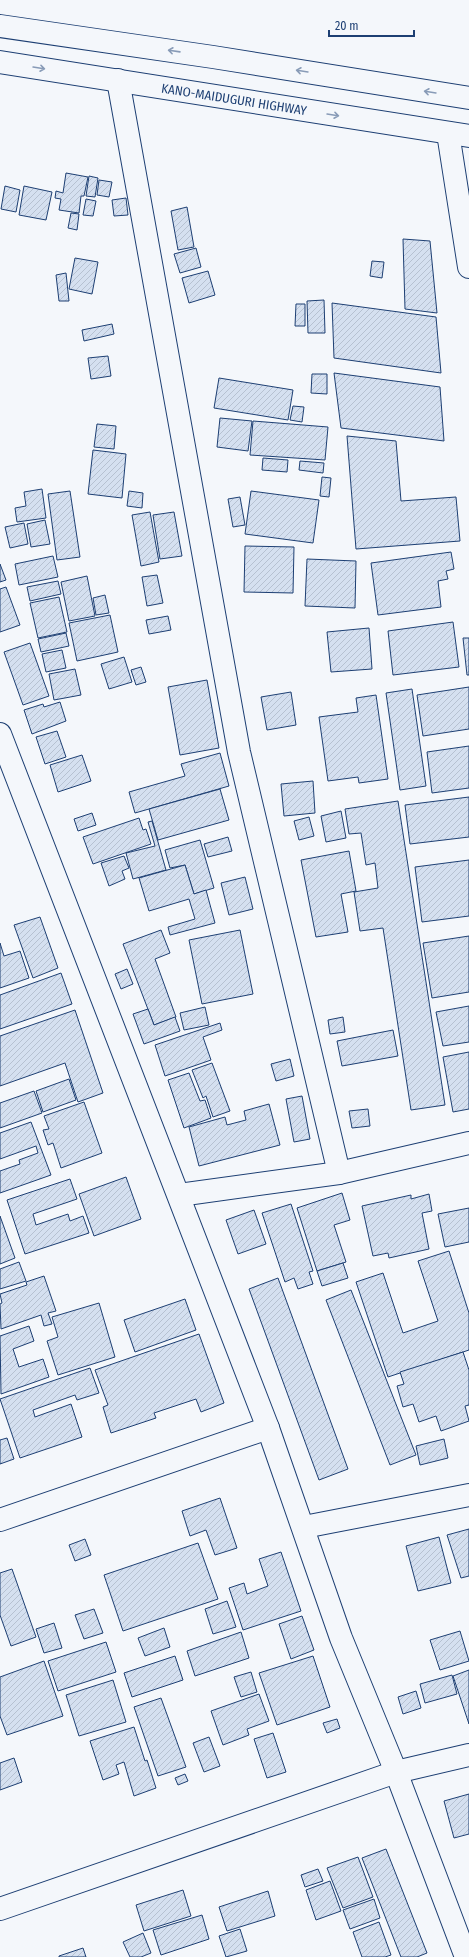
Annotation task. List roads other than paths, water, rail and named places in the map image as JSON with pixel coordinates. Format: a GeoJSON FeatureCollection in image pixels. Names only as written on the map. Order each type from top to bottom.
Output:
{"type":"FeatureCollection","features":[{"type":"Feature","properties":{"kind":"main road"},"geometry":{"type":"LineString","coordinates":[[0,26],[213,56],[469,98]]}},
{"type":"Feature","properties":{"kind":"main road","name":"KANO-MAIDUGURI HIGHWAY"},"geometry":{"type":"LineString","coordinates":[[0,62],[469,136]]}},
{"type":"Feature","properties":{"kind":"main road"},"geometry":{"type":"LineString","coordinates":[[118,80],[239,752],[339,1173]]}},
{"type":"Feature","properties":{"kind":"main road"},"geometry":{"type":"LineString","coordinates":[[448,133],[469,267]]}},
{"type":"Feature","properties":{"kind":"main road"},"geometry":{"type":"LineString","coordinates":[[0,734],[7,775],[179,1195],[268,1428],[304,1527],[341,1638],[396,1772],[466,1957]]}},
{"type":"Feature","properties":{"kind":"main road"},"geometry":{"type":"LineString","coordinates":[[179,1195],[339,1173],[469,1143]]}},
{"type":"Feature","properties":{"kind":"main road"},"geometry":{"type":"LineString","coordinates":[[0,1520],[268,1428]]}},
{"type":"Feature","properties":{"kind":"main road"},"geometry":{"type":"LineString","coordinates":[[304,1527],[469,1495]]}},
{"type":"Feature","properties":{"kind":"main road"},"geometry":{"type":"LineString","coordinates":[[0,1909],[396,1772],[469,1755]]}}]}
